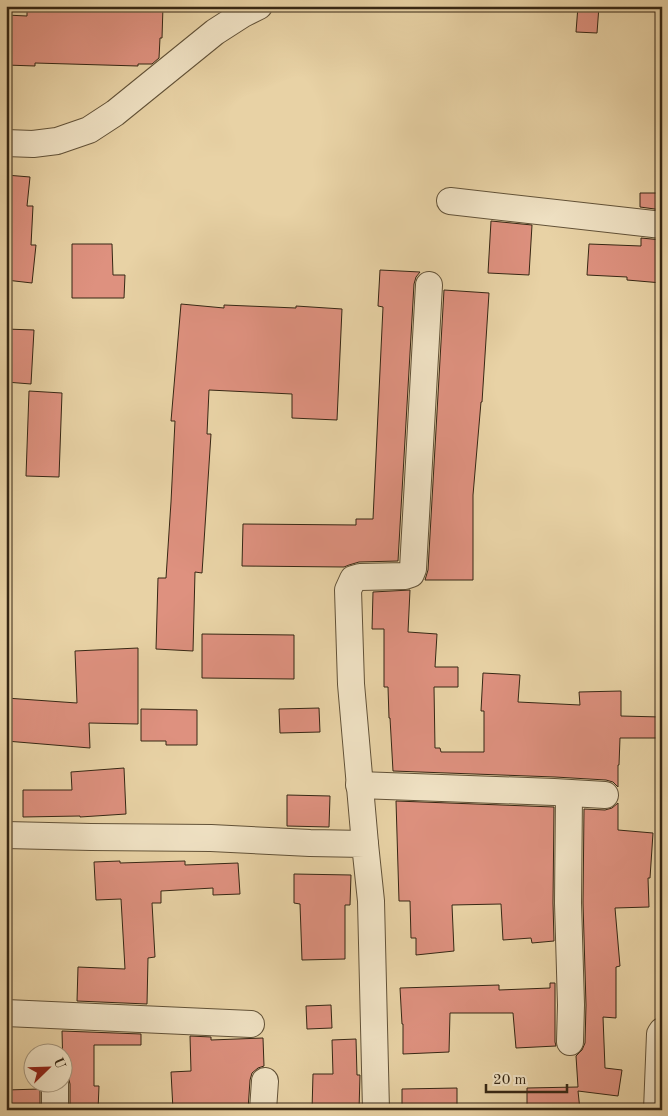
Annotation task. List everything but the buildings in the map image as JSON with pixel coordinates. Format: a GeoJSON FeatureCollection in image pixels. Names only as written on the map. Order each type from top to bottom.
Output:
{"type":"FeatureCollection","features":[{"type":"Feature","properties":{"kind":"street"},"geometry":{"type":"LineString","coordinates":[[6,144],[33,144],[57,141],[88,130],[115,113],[215,32],[259,6]]}},
{"type":"Feature","properties":{"kind":"street"},"geometry":{"type":"LineString","coordinates":[[450,201],[662,225]]}},
{"type":"Feature","properties":{"kind":"street"},"geometry":{"type":"LineString","coordinates":[[376,1110],[371,901],[351,684],[348,590],[353,579],[360,577],[404,576],[411,574],[413,569],[429,285]]}},
{"type":"Feature","properties":{"kind":"street"},"geometry":{"type":"LineString","coordinates":[[359,785],[605,795]]}},
{"type":"Feature","properties":{"kind":"street"},"geometry":{"type":"LineString","coordinates":[[569,793],[570,1042]]}},
{"type":"Feature","properties":{"kind":"street"},"geometry":{"type":"LineString","coordinates":[[6,834],[91,838],[211,838],[310,844],[365,844]]}},
{"type":"Feature","properties":{"kind":"street"},"geometry":{"type":"LineString","coordinates":[[6,1013],[251,1024]]}},
{"type":"Feature","properties":{"kind":"street"},"geometry":{"type":"LineString","coordinates":[[657,1110],[660,1034],[662,1031]]}},
{"type":"Feature","properties":{"kind":"street"},"geometry":{"type":"LineString","coordinates":[[263,1110],[265,1081]]}},
{"type":"Feature","properties":{"kind":"street"},"geometry":{"type":"LineString","coordinates":[[55,1094],[55,1110]]}}]}
